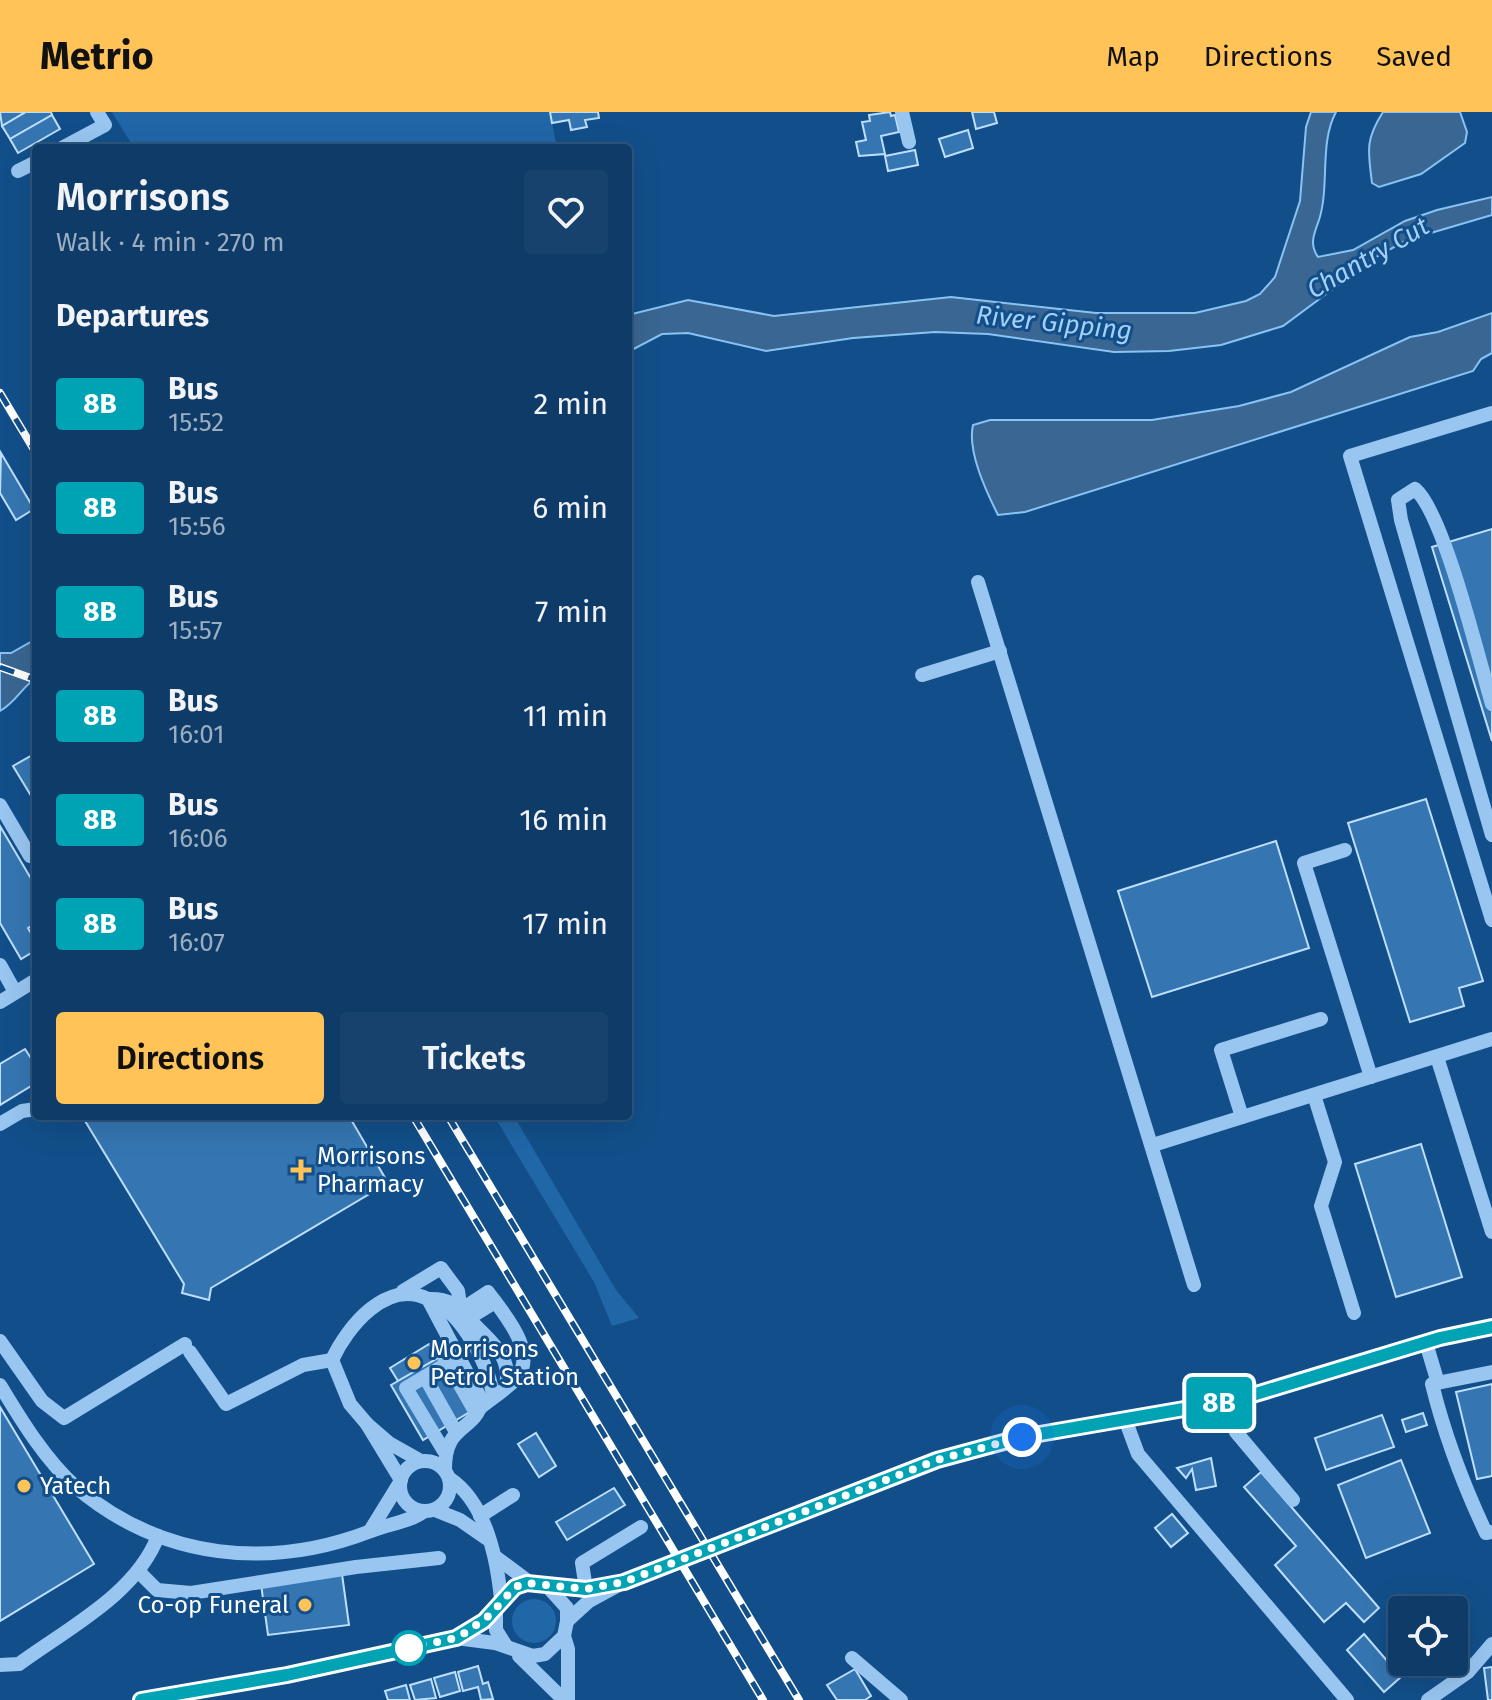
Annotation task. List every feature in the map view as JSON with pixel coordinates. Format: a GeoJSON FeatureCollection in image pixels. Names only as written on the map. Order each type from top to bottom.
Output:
{"type":"FeatureCollection","features":[{"type":"Feature","properties":{"kind":"street"},"geometry":{"type":"LineString","coordinates":[[69,144],[105,125],[97,112]]}},
{"type":"Feature","properties":{"kind":"street"},"geometry":{"type":"LineString","coordinates":[[902,112],[909,142]]}},
{"type":"Feature","properties":{"kind":"street"},"geometry":{"type":"LineString","coordinates":[[18,171],[32,164]]}},
{"type":"Feature","properties":{"kind":"street"},"geometry":{"type":"LineString","coordinates":[[1492,413],[1350,456],[1488,896],[1492,920]]}},
{"type":"Feature","properties":{"kind":"street"},"geometry":{"type":"LineString","coordinates":[[1492,704],[1441,539],[1422,495],[1415,489],[1406,492],[1398,500],[1401,520],[1492,835]]}},
{"type":"Feature","properties":{"kind":"street"},"geometry":{"type":"LineString","coordinates":[[978,582],[1194,1285]]}},
{"type":"Feature","properties":{"kind":"street"},"geometry":{"type":"LineString","coordinates":[[922,675],[1000,651]]}},
{"type":"Feature","properties":{"kind":"street"},"geometry":{"type":"LineString","coordinates":[[0,805],[30,856]]}},
{"type":"Feature","properties":{"kind":"street"},"geometry":{"type":"LineString","coordinates":[[1345,850],[1304,863],[1371,1077]]}},
{"type":"Feature","properties":{"kind":"street"},"geometry":{"type":"LineString","coordinates":[[0,965],[15,992]]}},
{"type":"Feature","properties":{"kind":"street"},"geometry":{"type":"LineString","coordinates":[[0,1002],[32,982]]}},
{"type":"Feature","properties":{"kind":"street"},"geometry":{"type":"LineString","coordinates":[[1242,1117],[1221,1050],[1321,1019]]}},
{"type":"Feature","properties":{"kind":"street"},"geometry":{"type":"LineString","coordinates":[[1153,1145],[1492,1039]]}},
{"type":"Feature","properties":{"kind":"street"},"geometry":{"type":"LineString","coordinates":[[1437,1057],[1492,1232]]}},
{"type":"Feature","properties":{"kind":"street"},"geometry":{"type":"LineString","coordinates":[[1314,1095],[1335,1162],[1321,1206],[1354,1313]]}},
{"type":"Feature","properties":{"kind":"street"},"geometry":{"type":"LineString","coordinates":[[0,1124],[22,1111],[32,1110]]}},
{"type":"Feature","properties":{"kind":"street"},"geometry":{"type":"LineString","coordinates":[[332,1360],[353,1323],[441,1268],[458,1291],[472,1346]]}},
{"type":"Feature","properties":{"kind":"street"},"geometry":{"type":"LineString","coordinates":[[446,1449],[469,1420],[511,1384],[523,1368],[522,1345],[488,1292],[466,1314]]}},
{"type":"Feature","properties":{"kind":"street"},"geometry":{"type":"LineString","coordinates":[[399,1294],[417,1293],[450,1314],[484,1364],[493,1397]]}},
{"type":"Feature","properties":{"kind":"street"},"geometry":{"type":"LineString","coordinates":[[428,1299],[444,1298],[466,1314],[492,1340],[505,1360],[511,1384]]}},
{"type":"Feature","properties":{"kind":"street"},"geometry":{"type":"LineString","coordinates":[[428,1299],[479,1392],[469,1420]]}},
{"type":"Feature","properties":{"kind":"street"},"geometry":{"type":"LineString","coordinates":[[466,1314],[499,1307]]}},
{"type":"Feature","properties":{"kind":"street"},"geometry":{"type":"LineString","coordinates":[[141,1700],[287,1675],[456,1638],[533,1656],[545,1654],[589,1601],[624,1582],[937,1460],[1022,1437],[1226,1402],[1426,1343],[1492,1327]]}},
{"type":"Feature","properties":{"kind":"street"},"geometry":{"type":"LineString","coordinates":[[0,1341],[42,1401],[64,1418],[188,1348],[226,1404],[303,1365],[332,1360]]}},
{"type":"Feature","properties":{"kind":"street"},"geometry":{"type":"LineString","coordinates":[[1426,1343],[1438,1383]]}},
{"type":"Feature","properties":{"kind":"street"},"geometry":{"type":"LineString","coordinates":[[0,1385],[47,1454],[75,1486],[108,1511],[158,1536],[204,1550],[261,1556],[312,1550],[429,1511],[449,1495],[446,1449],[411,1386],[436,1370],[451,1345]]}},
{"type":"Feature","properties":{"kind":"street"},"geometry":{"type":"LineString","coordinates":[[332,1360],[350,1404],[367,1424],[389,1443],[421,1461],[430,1461],[447,1474],[480,1516],[486,1538],[497,1558],[532,1584]]}},
{"type":"Feature","properties":{"kind":"street"},"geometry":{"type":"LineString","coordinates":[[436,1370],[469,1420]]}},
{"type":"Feature","properties":{"kind":"street"},"geometry":{"type":"LineString","coordinates":[[436,1370],[469,1420]]}},
{"type":"Feature","properties":{"kind":"street"},"geometry":{"type":"LineString","coordinates":[[1492,1372],[1432,1384],[1443,1428],[1464,1487],[1486,1533],[1492,1532]]}},
{"type":"Feature","properties":{"kind":"street"},"geometry":{"type":"LineString","coordinates":[[1226,1402],[1236,1432],[1293,1500]]}},
{"type":"Feature","properties":{"kind":"street"},"geometry":{"type":"LineString","coordinates":[[1125,1419],[1138,1454],[1347,1700]]}},
{"type":"Feature","properties":{"kind":"street"},"geometry":{"type":"LineString","coordinates":[[367,1424],[400,1482],[408,1505],[460,1520],[486,1538]]}},
{"type":"Feature","properties":{"kind":"street"},"geometry":{"type":"LineString","coordinates":[[370,1531],[407,1469],[421,1461]]}},
{"type":"Feature","properties":{"kind":"street"},"geometry":{"type":"LineString","coordinates":[[480,1516],[513,1495]]}},
{"type":"Feature","properties":{"kind":"street"},"geometry":{"type":"LineString","coordinates":[[586,1589],[582,1563],[641,1527]]}},
{"type":"Feature","properties":{"kind":"street"},"geometry":{"type":"LineString","coordinates":[[0,1665],[19,1664],[139,1572],[149,1560],[158,1536]]}},
{"type":"Feature","properties":{"kind":"street"},"geometry":{"type":"LineString","coordinates":[[139,1572],[157,1590],[191,1593],[343,1569],[439,1558]]}},
{"type":"Feature","properties":{"kind":"street"},"geometry":{"type":"LineString","coordinates":[[497,1558],[496,1630],[511,1649],[566,1700]]}},
{"type":"Feature","properties":{"kind":"street"},"geometry":{"type":"LineString","coordinates":[[456,1638],[515,1587],[532,1584],[549,1588],[586,1589],[624,1582]]}},
{"type":"Feature","properties":{"kind":"street"},"geometry":{"type":"LineString","coordinates":[[549,1588],[567,1608],[566,1700]]}},
{"type":"Feature","properties":{"kind":"street"},"geometry":{"type":"LineString","coordinates":[[1428,1700],[1468,1672],[1492,1644]]}},
{"type":"Feature","properties":{"kind":"street"},"geometry":{"type":"LineString","coordinates":[[852,1658],[901,1700]]}},
{"type":"Feature","properties":{"kind":"shaded area"},"geometry":{"type":"Polygon","coordinates":[[[112,112],[550,112],[556,144],[132,144],[112,112]]]}},
{"type":"Feature","properties":{"kind":"shaded area"},"geometry":{"type":"Polygon","coordinates":[[[496,1120],[516,1120],[616,1290],[639,1318],[612,1326],[594,1282],[496,1120]]]}},
{"type":"Feature","properties":{"kind":"shaded area"},"geometry":{"type":"Polygon","coordinates":[[[534,1599],[550,1605],[556,1621],[550,1637],[534,1643],[518,1637],[512,1621],[518,1605],[534,1599]]]}},
{"type":"Feature","properties":{"kind":"water"},"geometry":{"type":"Polygon","coordinates":[[[1311,112],[1336,112],[1328,137],[1322,207],[1313,239],[1318,257],[1353,250],[1405,221],[1492,197],[1492,215],[1407,240],[1376,257],[1283,326],[1221,345],[1169,351],[1114,352],[988,334],[935,332],[853,338],[766,351],[688,333],[662,334],[632,350],[632,314],[688,300],[774,316],[951,297],[1096,313],[1195,313],[1246,301],[1260,294],[1275,277],[1300,201],[1306,127],[1311,112]]]}},
{"type":"Feature","properties":{"kind":"water"},"geometry":{"type":"Polygon","coordinates":[[[1383,112],[1460,112],[1467,132],[1465,143],[1421,174],[1379,187],[1372,183],[1369,146],[1383,112]]]}},
{"type":"Feature","properties":{"kind":"water"},"geometry":{"type":"Polygon","coordinates":[[[1492,313],[1492,353],[1481,359],[1473,371],[1025,512],[998,515],[975,459],[973,425],[990,420],[1152,420],[1239,406],[1291,392],[1410,337],[1438,332],[1492,313]]]}},
{"type":"Feature","properties":{"kind":"water"},"geometry":{"type":"Polygon","coordinates":[[[32,641],[32,681],[0,711],[0,653],[11,653],[32,641]]]}},
{"type":"Feature","properties":{"kind":"building"},"geometry":{"type":"Polygon","coordinates":[[[0,112],[26,112],[2,126],[0,112]]]}},
{"type":"Feature","properties":{"kind":"building"},"geometry":{"type":"Polygon","coordinates":[[[26,112],[51,112],[52,115],[10,139],[2,126],[26,112]]]}},
{"type":"Feature","properties":{"kind":"building"},"geometry":{"type":"Polygon","coordinates":[[[550,112],[598,112],[599,118],[585,120],[587,127],[571,130],[569,120],[552,123],[550,112]]]}},
{"type":"Feature","properties":{"kind":"building"},"geometry":{"type":"Polygon","coordinates":[[[890,112],[891,116],[895,115],[899,132],[881,136],[885,154],[859,156],[856,142],[866,140],[862,122],[870,121],[869,115],[890,112]]]}},
{"type":"Feature","properties":{"kind":"building"},"geometry":{"type":"Polygon","coordinates":[[[972,112],[994,112],[997,123],[976,129],[972,112]]]}},
{"type":"Feature","properties":{"kind":"building"},"geometry":{"type":"Polygon","coordinates":[[[52,115],[60,129],[18,153],[10,139],[52,115]]]}},
{"type":"Feature","properties":{"kind":"building"},"geometry":{"type":"Polygon","coordinates":[[[968,130],[973,148],[945,157],[939,139],[968,130]]]}},
{"type":"Feature","properties":{"kind":"building"},"geometry":{"type":"Polygon","coordinates":[[[915,150],[918,165],[888,171],[885,156],[915,150]]]}},
{"type":"Feature","properties":{"kind":"building"},"geometry":{"type":"Polygon","coordinates":[[[1,453],[32,510],[16,520],[0,493],[1,453]]]}},
{"type":"Feature","properties":{"kind":"building"},"geometry":{"type":"Polygon","coordinates":[[[1492,529],[1492,741],[1432,547],[1492,529]]]}},
{"type":"Feature","properties":{"kind":"building"},"geometry":{"type":"Polygon","coordinates":[[[32,755],[32,797],[13,766],[32,755]]]}},
{"type":"Feature","properties":{"kind":"building"},"geometry":{"type":"Polygon","coordinates":[[[1426,799],[1483,981],[1459,988],[1464,1006],[1410,1022],[1348,823],[1426,799]]]}},
{"type":"Feature","properties":{"kind":"building"},"geometry":{"type":"Polygon","coordinates":[[[0,826],[32,880],[32,926],[28,928],[32,935],[32,952],[21,959],[0,923],[0,826]]]}},
{"type":"Feature","properties":{"kind":"building"},"geometry":{"type":"Polygon","coordinates":[[[1276,841],[1309,948],[1152,997],[1118,891],[1276,841]]]}},
{"type":"Feature","properties":{"kind":"building"},"geometry":{"type":"Polygon","coordinates":[[[25,1049],[32,1060],[32,1085],[0,1105],[0,1064],[25,1049]]]}},
{"type":"Feature","properties":{"kind":"building"},"geometry":{"type":"Polygon","coordinates":[[[84,1120],[351,1120],[388,1183],[211,1288],[209,1300],[182,1293],[184,1284],[84,1120]]]}},
{"type":"Feature","properties":{"kind":"building"},"geometry":{"type":"Polygon","coordinates":[[[1421,1144],[1462,1277],[1396,1297],[1355,1164],[1421,1144]]]}},
{"type":"Feature","properties":{"kind":"building","name":"Morrisons Petrol Station"},"geometry":{"type":"Polygon","coordinates":[[[429,1344],[438,1358],[398,1381],[390,1368],[429,1344]]]}},
{"type":"Feature","properties":{"kind":"building"},"geometry":{"type":"Polygon","coordinates":[[[447,1353],[478,1407],[423,1440],[391,1385],[447,1353]]]}},
{"type":"Feature","properties":{"kind":"building"},"geometry":{"type":"Polygon","coordinates":[[[1492,1384],[1492,1476],[1477,1479],[1456,1392],[1492,1384]]]}},
{"type":"Feature","properties":{"kind":"building","name":"Yatech"},"geometry":{"type":"Polygon","coordinates":[[[0,1407],[94,1564],[0,1621],[0,1407]]]}},
{"type":"Feature","properties":{"kind":"building"},"geometry":{"type":"Polygon","coordinates":[[[1423,1413],[1427,1425],[1406,1432],[1402,1420],[1423,1413]]]}},
{"type":"Feature","properties":{"kind":"building"},"geometry":{"type":"Polygon","coordinates":[[[1382,1415],[1394,1447],[1326,1470],[1315,1438],[1382,1415]]]}},
{"type":"Feature","properties":{"kind":"building"},"geometry":{"type":"Polygon","coordinates":[[[536,1433],[556,1466],[539,1477],[518,1444],[536,1433]]]}},
{"type":"Feature","properties":{"kind":"building"},"geometry":{"type":"Polygon","coordinates":[[[1211,1458],[1216,1486],[1196,1490],[1192,1469],[1186,1478],[1177,1468],[1211,1458]]]}},
{"type":"Feature","properties":{"kind":"building"},"geometry":{"type":"Polygon","coordinates":[[[1401,1460],[1430,1533],[1366,1558],[1338,1485],[1401,1460]]]}},
{"type":"Feature","properties":{"kind":"building"},"geometry":{"type":"Polygon","coordinates":[[[1261,1472],[1379,1608],[1364,1622],[1346,1603],[1324,1622],[1275,1565],[1296,1546],[1244,1487],[1261,1472]]]}},
{"type":"Feature","properties":{"kind":"building"},"geometry":{"type":"Polygon","coordinates":[[[614,1488],[625,1505],[567,1540],[556,1522],[614,1488]]]}},
{"type":"Feature","properties":{"kind":"building"},"geometry":{"type":"Polygon","coordinates":[[[1172,1514],[1188,1533],[1171,1547],[1155,1528],[1172,1514]]]}},
{"type":"Feature","properties":{"kind":"building","name":"Co-op Funeral"},"geometry":{"type":"Polygon","coordinates":[[[342,1574],[349,1625],[268,1635],[261,1584],[342,1574]]]}},
{"type":"Feature","properties":{"kind":"building"},"geometry":{"type":"Polygon","coordinates":[[[1364,1634],[1388,1662],[1388,1676],[1401,1677],[1384,1692],[1347,1650],[1364,1634]]]}},
{"type":"Feature","properties":{"kind":"building"},"geometry":{"type":"Polygon","coordinates":[[[478,1666],[483,1684],[488,1682],[493,1699],[481,1700],[478,1687],[463,1691],[458,1672],[478,1666]]]}},
{"type":"Feature","properties":{"kind":"building"},"geometry":{"type":"Polygon","coordinates":[[[1492,1667],[1492,1700],[1488,1700],[1484,1668],[1492,1667]]]}},
{"type":"Feature","properties":{"kind":"building"},"geometry":{"type":"Polygon","coordinates":[[[855,1669],[871,1696],[865,1700],[837,1700],[827,1685],[855,1669]]]}},
{"type":"Feature","properties":{"kind":"building"},"geometry":{"type":"Polygon","coordinates":[[[455,1672],[460,1691],[440,1697],[434,1678],[455,1672]]]}},
{"type":"Feature","properties":{"kind":"building"},"geometry":{"type":"Polygon","coordinates":[[[431,1679],[436,1698],[415,1700],[410,1685],[431,1679]]]}},
{"type":"Feature","properties":{"kind":"building"},"geometry":{"type":"Polygon","coordinates":[[[406,1685],[410,1700],[388,1700],[385,1691],[406,1685]]]}},
{"type":"Feature","properties":{"kind":"railway"},"geometry":{"type":"LineString","coordinates":[[0,393],[32,446]]}},
{"type":"Feature","properties":{"kind":"railway"},"geometry":{"type":"LineString","coordinates":[[0,667],[32,679]]}},
{"type":"Feature","properties":{"kind":"railway"},"geometry":{"type":"LineString","coordinates":[[415,1120],[763,1700]]}},
{"type":"Feature","properties":{"kind":"railway"},"geometry":{"type":"LineString","coordinates":[[450,1120],[799,1700]]}},
{"type":"Feature","properties":{"kind":"bus line","name":"8B"},"geometry":{"type":"LineString","coordinates":[[141,1700],[287,1675],[456,1638],[484,1621],[515,1587],[527,1583],[549,1588],[586,1589],[624,1582],[937,1460],[1022,1437],[1236,1400],[1440,1338],[1492,1327]]}},
{"type":"Feature","properties":{"kind":"place","name":"Morrisons Pharmacy"},"geometry":{"type":"Point","coordinates":[301,1170]}},
{"type":"Feature","properties":{"kind":"place","name":"Morrisons Petrol Station"},"geometry":{"type":"Point","coordinates":[414,1363]}},
{"type":"Feature","properties":{"kind":"place","name":"Yatech"},"geometry":{"type":"Point","coordinates":[24,1486]}},
{"type":"Feature","properties":{"kind":"place","name":"Co-op Funeral"},"geometry":{"type":"Point","coordinates":[305,1605]}},
{"type":"Feature","properties":{"kind":"route"},"geometry":{"type":"LineString","coordinates":[[409,1648],[456,1638],[484,1621],[515,1587],[527,1583],[549,1588],[586,1589],[624,1582],[937,1460],[1022,1437]]}},
{"type":"Feature","properties":{"kind":"water label","name":"Chantry Cut"},"geometry":{"type":"Point","coordinates":[1368,258]}},
{"type":"Feature","properties":{"kind":"water label","name":"River Gipping"},"geometry":{"type":"Point","coordinates":[1054,323]}}]}
